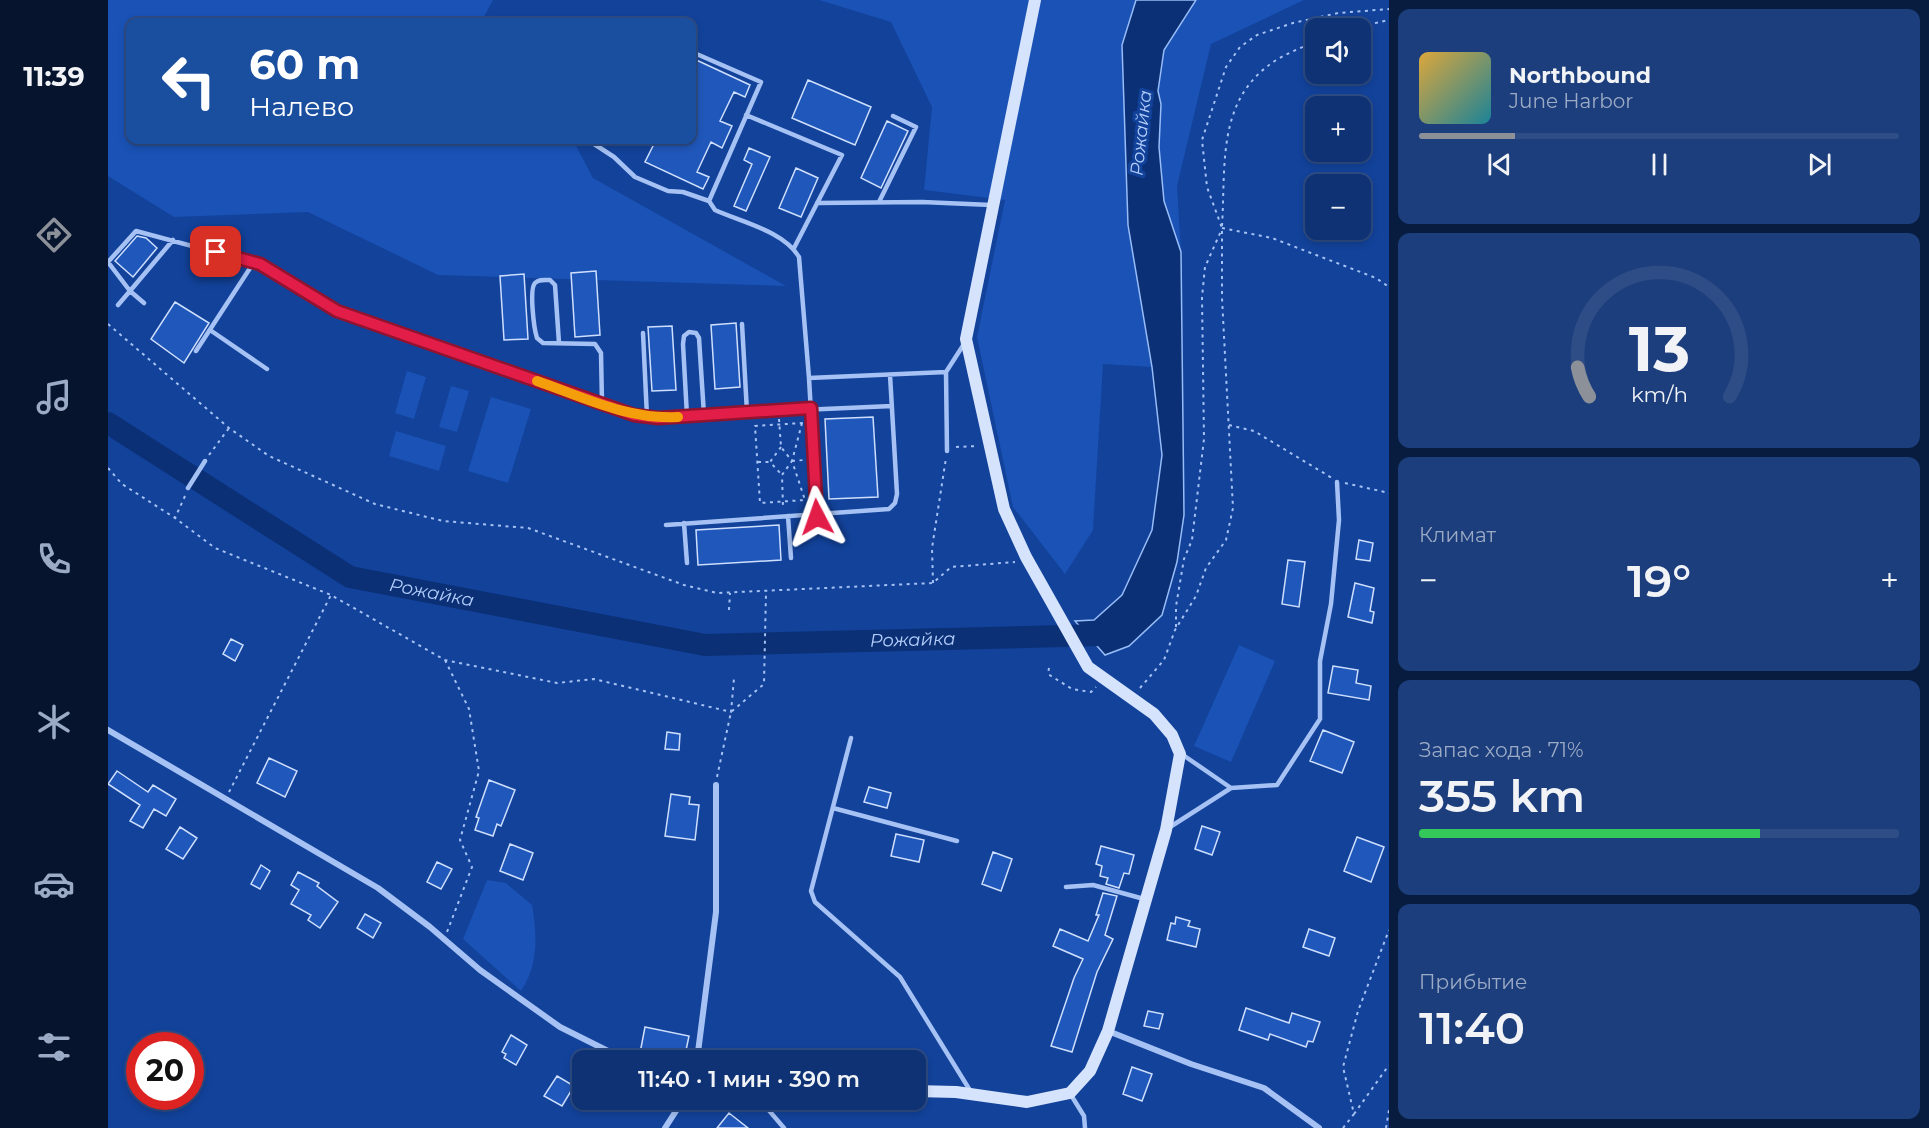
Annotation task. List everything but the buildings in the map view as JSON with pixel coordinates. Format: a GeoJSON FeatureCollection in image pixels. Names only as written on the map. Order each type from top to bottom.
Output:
{"type":"FeatureCollection","features":[{"type":"Feature","properties":{"kind":"street"},"geometry":{"type":"LineString","coordinates":[[926,1091],[972,1094],[1027,1102],[1070,1093],[1090,1071],[1108,1031],[1166,830],[1180,754],[1172,735],[1154,714],[1088,667],[1026,557],[1004,508],[966,339],[1035,0]]}},
{"type":"Feature","properties":{"kind":"street"},"geometry":{"type":"LineString","coordinates":[[108,730],[378,888],[445,939],[480,970],[560,1027],[606,1050]]}},
{"type":"Feature","properties":{"kind":"street"},"geometry":{"type":"LineString","coordinates":[[698,1050],[716,912],[716,785]]}},
{"type":"Feature","properties":{"kind":"street"},"geometry":{"type":"LineString","coordinates":[[1108,1031],[1191,1064],[1264,1088],[1319,1128]]}},
{"type":"Feature","properties":{"kind":"street"},"geometry":{"type":"LineString","coordinates":[[665,1128],[677,1110]]}},
{"type":"Feature","properties":{"kind":"lane"},"geometry":{"type":"LineString","coordinates":[[696,54],[761,82],[709,201]]}},
{"type":"Feature","properties":{"kind":"lane"},"geometry":{"type":"LineString","coordinates":[[746,115],[842,155],[794,248]]}},
{"type":"Feature","properties":{"kind":"lane"},"geometry":{"type":"LineString","coordinates":[[879,202],[916,127],[893,116]]}},
{"type":"Feature","properties":{"kind":"lane"},"geometry":{"type":"LineString","coordinates":[[594,144],[614,157],[634,177],[668,191],[683,192],[709,201],[715,210],[781,239],[794,248],[799,257],[817,515]]}},
{"type":"Feature","properties":{"kind":"lane"},"geometry":{"type":"LineString","coordinates":[[817,203],[879,202],[993,206]]}},
{"type":"Feature","properties":{"kind":"lane"},"geometry":{"type":"LineString","coordinates":[[144,303],[130,291],[108,262],[136,231],[254,262],[337,311],[602,404],[647,417],[892,406]]}},
{"type":"Feature","properties":{"kind":"lane"},"geometry":{"type":"LineString","coordinates":[[118,305],[173,240]]}},
{"type":"Feature","properties":{"kind":"lane"},"geometry":{"type":"LineString","coordinates":[[196,351],[254,262]]}},
{"type":"Feature","properties":{"kind":"lane"},"geometry":{"type":"LineString","coordinates":[[560,343],[555,285],[550,280],[539,280],[534,284],[532,292],[536,334],[543,343],[560,343],[591,342],[599,348],[602,404]]}},
{"type":"Feature","properties":{"kind":"lane"},"geometry":{"type":"LineString","coordinates":[[742,324],[747,412]]}},
{"type":"Feature","properties":{"kind":"lane"},"geometry":{"type":"LineString","coordinates":[[210,330],[267,369]]}},
{"type":"Feature","properties":{"kind":"lane"},"geometry":{"type":"LineString","coordinates":[[687,416],[683,344],[684,336],[689,332],[696,333],[699,338],[704,415]]}},
{"type":"Feature","properties":{"kind":"lane"},"geometry":{"type":"LineString","coordinates":[[643,333],[647,417]]}},
{"type":"Feature","properties":{"kind":"lane"},"geometry":{"type":"LineString","coordinates":[[947,451],[946,372],[957,359],[966,339]]}},
{"type":"Feature","properties":{"kind":"lane"},"geometry":{"type":"LineString","coordinates":[[809,378],[946,372]]}},
{"type":"Feature","properties":{"kind":"lane"},"geometry":{"type":"LineString","coordinates":[[666,525],[889,510],[895,503],[897,494],[890,375]]}},
{"type":"Feature","properties":{"kind":"lane"},"geometry":{"type":"LineString","coordinates":[[188,488],[205,461]]}},
{"type":"Feature","properties":{"kind":"lane"},"geometry":{"type":"LineString","coordinates":[[1166,830],[1231,788],[1277,785],[1320,719],[1320,661],[1332,604],[1339,520],[1337,482]]}},
{"type":"Feature","properties":{"kind":"lane"},"geometry":{"type":"LineString","coordinates":[[786,516],[791,558]]}},
{"type":"Feature","properties":{"kind":"lane"},"geometry":{"type":"LineString","coordinates":[[684,523],[687,563]]}},
{"type":"Feature","properties":{"kind":"lane"},"geometry":{"type":"LineString","coordinates":[[851,738],[811,891],[815,902],[900,977],[972,1094]]}},
{"type":"Feature","properties":{"kind":"lane"},"geometry":{"type":"LineString","coordinates":[[1180,754],[1231,788]]}},
{"type":"Feature","properties":{"kind":"lane"},"geometry":{"type":"LineString","coordinates":[[833,808],[957,841]]}},
{"type":"Feature","properties":{"kind":"lane"},"geometry":{"type":"LineString","coordinates":[[1066,887],[1093,885],[1146,899]]}},
{"type":"Feature","properties":{"kind":"lane"},"geometry":{"type":"LineString","coordinates":[[1070,1093],[1084,1116],[1085,1128]]}},
{"type":"Feature","properties":{"kind":"lane"},"geometry":{"type":"LineString","coordinates":[[769,1110],[784,1128]]}},
{"type":"Feature","properties":{"kind":"path"},"geometry":{"type":"LineString","coordinates":[[1175,630],[1176,606],[1184,559],[1192,540],[1204,439],[1202,297],[1205,267],[1222,228],[1207,187],[1202,140],[1226,67],[1240,47],[1257,35],[1293,23],[1338,13],[1389,9]]}},
{"type":"Feature","properties":{"kind":"path"},"geometry":{"type":"LineString","coordinates":[[1371,24],[1389,20]]}},
{"type":"Feature","properties":{"kind":"path"},"geometry":{"type":"LineString","coordinates":[[1130,697],[1147,682],[1164,660],[1175,630],[1196,596],[1206,568],[1226,540],[1233,508],[1222,298],[1225,143],[1231,115],[1247,86],[1276,60],[1305,46]]}},
{"type":"Feature","properties":{"kind":"path"},"geometry":{"type":"LineString","coordinates":[[1222,228],[1272,238],[1376,278],[1389,286]]}},
{"type":"Feature","properties":{"kind":"path"},"geometry":{"type":"LineString","coordinates":[[108,324],[229,428],[268,456],[375,504],[443,521],[528,528],[684,585],[730,593],[933,584],[951,567],[1012,563],[1026,557]]}},
{"type":"Feature","properties":{"kind":"path"},"geometry":{"type":"LineString","coordinates":[[779,410],[780,424],[781,447],[792,461],[805,500],[783,502],[760,503],[755,426],[780,424],[802,423],[792,461],[782,475],[783,502],[786,516]]}},
{"type":"Feature","properties":{"kind":"path"},"geometry":{"type":"LineString","coordinates":[[1229,425],[1254,431],[1337,482],[1389,493]]}},
{"type":"Feature","properties":{"kind":"path"},"geometry":{"type":"LineString","coordinates":[[205,461],[229,428]]}},
{"type":"Feature","properties":{"kind":"path"},"geometry":{"type":"LineString","coordinates":[[933,584],[932,548],[947,451],[973,444],[991,452]]}},
{"type":"Feature","properties":{"kind":"path"},"geometry":{"type":"LineString","coordinates":[[770,462],[781,447]]}},
{"type":"Feature","properties":{"kind":"path"},"geometry":{"type":"LineString","coordinates":[[792,461],[814,459]]}},
{"type":"Feature","properties":{"kind":"path"},"geometry":{"type":"LineString","coordinates":[[758,462],[770,462],[782,475]]}},
{"type":"Feature","properties":{"kind":"path"},"geometry":{"type":"LineString","coordinates":[[108,468],[122,484],[175,518],[215,548],[331,595],[445,660],[558,683],[594,680],[731,712]]}},
{"type":"Feature","properties":{"kind":"path"},"geometry":{"type":"LineString","coordinates":[[175,518],[188,488]]}},
{"type":"Feature","properties":{"kind":"path"},"geometry":{"type":"LineString","coordinates":[[731,712],[764,684],[765,591]]}},
{"type":"Feature","properties":{"kind":"path"},"geometry":{"type":"LineString","coordinates":[[729,610],[730,593]]}},
{"type":"Feature","properties":{"kind":"path"},"geometry":{"type":"LineString","coordinates":[[225,799],[331,595]]}},
{"type":"Feature","properties":{"kind":"path"},"geometry":{"type":"LineString","coordinates":[[445,660],[470,709],[479,771],[460,840],[472,867],[445,939]]}},
{"type":"Feature","properties":{"kind":"path"},"geometry":{"type":"LineString","coordinates":[[1049,668],[1048,674],[1072,689],[1091,692],[1104,678]]}},
{"type":"Feature","properties":{"kind":"path"},"geometry":{"type":"LineString","coordinates":[[716,785],[731,712],[734,678]]}},
{"type":"Feature","properties":{"kind":"path"},"geometry":{"type":"LineString","coordinates":[[1354,1114],[1343,1067],[1358,1011],[1389,930]]}},
{"type":"Feature","properties":{"kind":"path"},"geometry":{"type":"LineString","coordinates":[[1343,1128],[1389,1065]]}},
{"type":"Feature","properties":{"kind":"path"},"geometry":{"type":"LineString","coordinates":[[1386,1128],[1389,1110]]}},
{"type":"Feature","properties":{"kind":"shaded area"},"geometry":{"type":"Polygon","coordinates":[[[108,0],[493,0],[483,18],[126,18],[126,144],[575,144],[593,178],[786,286],[438,275],[308,212],[174,217],[108,176],[108,0]]]}},
{"type":"Feature","properties":{"kind":"shaded area"},"geometry":{"type":"Polygon","coordinates":[[[819,0],[1136,0],[1122,45],[1128,225],[1152,367],[1103,364],[1093,530],[1065,574],[1013,507],[977,337],[1005,200],[924,190],[932,107],[891,22],[819,0]]]}},
{"type":"Feature","properties":{"kind":"shaded area"},"geometry":{"type":"Polygon","coordinates":[[[1196,0],[1304,0],[1211,44],[1177,186],[1181,252],[1164,201],[1159,147],[1161,104],[1158,91],[1164,50],[1196,0]]]}},
{"type":"Feature","properties":{"kind":"shaded area"},"geometry":{"type":"Polygon","coordinates":[[[407,371],[426,377],[414,419],[395,413],[407,371]]]}},
{"type":"Feature","properties":{"kind":"shaded area"},"geometry":{"type":"Polygon","coordinates":[[[451,386],[469,391],[457,432],[439,427],[451,386]]]}},
{"type":"Feature","properties":{"kind":"shaded area"},"geometry":{"type":"Polygon","coordinates":[[[491,397],[531,409],[508,483],[468,471],[491,397]]]}},
{"type":"Feature","properties":{"kind":"shaded area"},"geometry":{"type":"Polygon","coordinates":[[[396,431],[446,446],[439,471],[389,456],[396,431]]]}},
{"type":"Feature","properties":{"kind":"shaded area"},"geometry":{"type":"Polygon","coordinates":[[[1239,645],[1275,661],[1231,762],[1194,746],[1239,645]]]}},
{"type":"Feature","properties":{"kind":"shaded area"},"geometry":{"type":"Polygon","coordinates":[[[487,880],[506,883],[532,905],[535,927],[534,960],[521,991],[463,939],[487,880]]]}},
{"type":"Feature","properties":{"kind":"water"},"geometry":{"type":"Polygon","coordinates":[[[1136,0],[1196,0],[1164,50],[1158,91],[1161,104],[1159,147],[1164,201],[1181,252],[1184,515],[1177,562],[1162,615],[1129,646],[1105,655],[1075,621],[1094,620],[1122,595],[1152,530],[1162,455],[1152,367],[1128,225],[1122,45],[1136,0]]]}},
{"type":"Feature","properties":{"kind":"waterway","name":"Рожайка"},"geometry":{"type":"LineString","coordinates":[[108,423],[350,577],[705,645],[1104,635],[1113,626]]}},
{"type":"Feature","properties":{"kind":"slow traffic"},"geometry":{"type":"LineString","coordinates":[[537,381],[634,415],[658,418],[678,417]]}},
{"type":"Feature","properties":{"kind":"route"},"geometry":{"type":"LineString","coordinates":[[216,252],[260,264],[337,311],[634,415],[658,418],[811,408],[817,517]]}}]}
